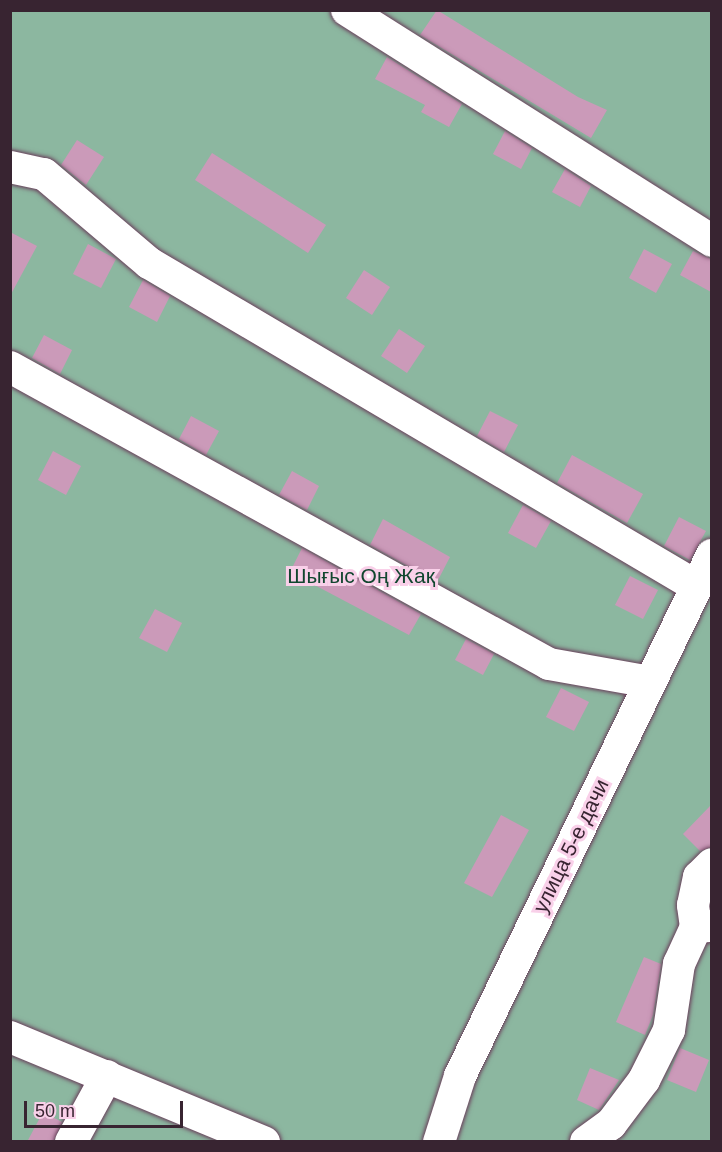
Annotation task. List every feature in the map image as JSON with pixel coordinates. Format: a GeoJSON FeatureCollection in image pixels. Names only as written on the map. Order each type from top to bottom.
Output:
{"type":"FeatureCollection","features":[{"type":"Feature","properties":{"kind":"street"},"geometry":{"type":"LineString","coordinates":[[347,10],[711,241]]}},
{"type":"Feature","properties":{"kind":"street"},"geometry":{"type":"LineString","coordinates":[[10,167],[44,174],[148,263],[696,586]]}},
{"type":"Feature","properties":{"kind":"street"},"geometry":{"type":"LineString","coordinates":[[10,367],[549,664],[650,682]]}},
{"type":"Feature","properties":{"kind":"street","name":"улица 5-е дачи"},"geometry":{"type":"LineString","coordinates":[[439,1142],[460,1076],[711,555]]}},
{"type":"Feature","properties":{"kind":"street"},"geometry":{"type":"LineString","coordinates":[[586,1142],[611,1124],[644,1080],[669,1030],[679,964],[704,926],[693,905],[699,877],[711,864]]}},
{"type":"Feature","properties":{"kind":"street"},"geometry":{"type":"LineString","coordinates":[[10,1037],[264,1142]]}},
{"type":"Feature","properties":{"kind":"street"},"geometry":{"type":"LineString","coordinates":[[71,1142],[107,1076]]}},
{"type":"Feature","properties":{"kind":"green space","name":"Шығыс Оң Жақ"},"geometry":{"type":"Polygon","coordinates":[[[11,11],[711,11],[711,1141],[11,1141],[11,11]]]}},
{"type":"Feature","properties":{"kind":"building"},"geometry":{"type":"Polygon","coordinates":[[[437,10],[578,97],[607,110],[591,138],[420,35],[437,10]]]}},
{"type":"Feature","properties":{"kind":"building"},"geometry":{"type":"Polygon","coordinates":[[[387,57],[462,104],[449,127],[421,112],[425,105],[375,79],[387,57]]]}},
{"type":"Feature","properties":{"kind":"building"},"geometry":{"type":"Polygon","coordinates":[[[505,131],[532,148],[521,169],[493,154],[505,131]]]}},
{"type":"Feature","properties":{"kind":"building"},"geometry":{"type":"Polygon","coordinates":[[[77,140],[104,157],[86,185],[61,165],[77,140]]]}},
{"type":"Feature","properties":{"kind":"building"},"geometry":{"type":"Polygon","coordinates":[[[212,153],[326,225],[308,253],[195,180],[212,153]]]}},
{"type":"Feature","properties":{"kind":"building"},"geometry":{"type":"Polygon","coordinates":[[[565,169],[591,186],[580,207],[552,192],[565,169]]]}},
{"type":"Feature","properties":{"kind":"building"},"geometry":{"type":"Polygon","coordinates":[[[10,232],[37,246],[10,296],[10,232]]]}},
{"type":"Feature","properties":{"kind":"building"},"geometry":{"type":"Polygon","coordinates":[[[88,244],[116,259],[101,288],[73,274],[88,244]]]}},
{"type":"Feature","properties":{"kind":"building"},"geometry":{"type":"Polygon","coordinates":[[[644,249],[672,264],[656,293],[629,278],[644,249]]]}},
{"type":"Feature","properties":{"kind":"building"},"geometry":{"type":"Polygon","coordinates":[[[693,251],[711,259],[711,292],[680,275],[693,251]]]}},
{"type":"Feature","properties":{"kind":"building"},"geometry":{"type":"Polygon","coordinates":[[[364,270],[390,287],[372,315],[346,298],[364,270]]]}},
{"type":"Feature","properties":{"kind":"building"},"geometry":{"type":"Polygon","coordinates":[[[143,280],[170,296],[157,322],[129,307],[143,280]]]}},
{"type":"Feature","properties":{"kind":"building"},"geometry":{"type":"Polygon","coordinates":[[[399,329],[425,346],[407,373],[381,356],[399,329]]]}},
{"type":"Feature","properties":{"kind":"building"},"geometry":{"type":"Polygon","coordinates":[[[44,335],[72,350],[60,374],[32,358],[44,335]]]}},
{"type":"Feature","properties":{"kind":"building"},"geometry":{"type":"Polygon","coordinates":[[[490,411],[518,425],[504,452],[477,436],[490,411]]]}},
{"type":"Feature","properties":{"kind":"building"},"geometry":{"type":"Polygon","coordinates":[[[191,416],[219,431],[206,455],[179,439],[191,416]]]}},
{"type":"Feature","properties":{"kind":"building"},"geometry":{"type":"Polygon","coordinates":[[[53,451],[81,466],[66,495],[38,480],[53,451]]]}},
{"type":"Feature","properties":{"kind":"building"},"geometry":{"type":"Polygon","coordinates":[[[572,455],[643,494],[627,523],[557,483],[572,455]]]}},
{"type":"Feature","properties":{"kind":"building"},"geometry":{"type":"Polygon","coordinates":[[[292,471],[319,486],[307,510],[279,495],[292,471]]]}},
{"type":"Feature","properties":{"kind":"building"},"geometry":{"type":"Polygon","coordinates":[[[523,505],[551,521],[536,548],[508,533],[523,505]]]}},
{"type":"Feature","properties":{"kind":"building"},"geometry":{"type":"Polygon","coordinates":[[[679,517],[706,531],[690,560],[664,546],[679,517]]]}},
{"type":"Feature","properties":{"kind":"building"},"geometry":{"type":"Polygon","coordinates":[[[383,519],[450,557],[437,582],[370,545],[383,519]]]}},
{"type":"Feature","properties":{"kind":"building"},"geometry":{"type":"Polygon","coordinates":[[[302,548],[421,614],[409,635],[290,572],[302,548]]]}},
{"type":"Feature","properties":{"kind":"building"},"geometry":{"type":"Polygon","coordinates":[[[630,576],[658,590],[643,619],[615,605],[630,576]]]}},
{"type":"Feature","properties":{"kind":"building"},"geometry":{"type":"Polygon","coordinates":[[[155,609],[182,623],[167,652],[139,638],[155,609]]]}},
{"type":"Feature","properties":{"kind":"building"},"geometry":{"type":"Polygon","coordinates":[[[466,639],[494,654],[483,675],[455,660],[466,639]]]}},
{"type":"Feature","properties":{"kind":"building"},"geometry":{"type":"Polygon","coordinates":[[[561,688],[589,702],[574,731],[546,717],[561,688]]]}},
{"type":"Feature","properties":{"kind":"building"},"geometry":{"type":"Polygon","coordinates":[[[711,805],[711,847],[700,851],[683,834],[711,805]]]}},
{"type":"Feature","properties":{"kind":"building"},"geometry":{"type":"Polygon","coordinates":[[[501,815],[529,830],[492,897],[464,883],[501,815]]]}},
{"type":"Feature","properties":{"kind":"building"},"geometry":{"type":"Polygon","coordinates":[[[644,957],[661,964],[653,1015],[645,1035],[616,1022],[644,957]]]}},
{"type":"Feature","properties":{"kind":"building"},"geometry":{"type":"Polygon","coordinates":[[[680,1048],[709,1060],[696,1092],[667,1080],[680,1048]]]}},
{"type":"Feature","properties":{"kind":"building"},"geometry":{"type":"Polygon","coordinates":[[[590,1068],[619,1080],[599,1110],[577,1100],[590,1068]]]}},
{"type":"Feature","properties":{"kind":"building"},"geometry":{"type":"Polygon","coordinates":[[[43,1112],[62,1122],[53,1142],[27,1142],[43,1112]]]}}]}
